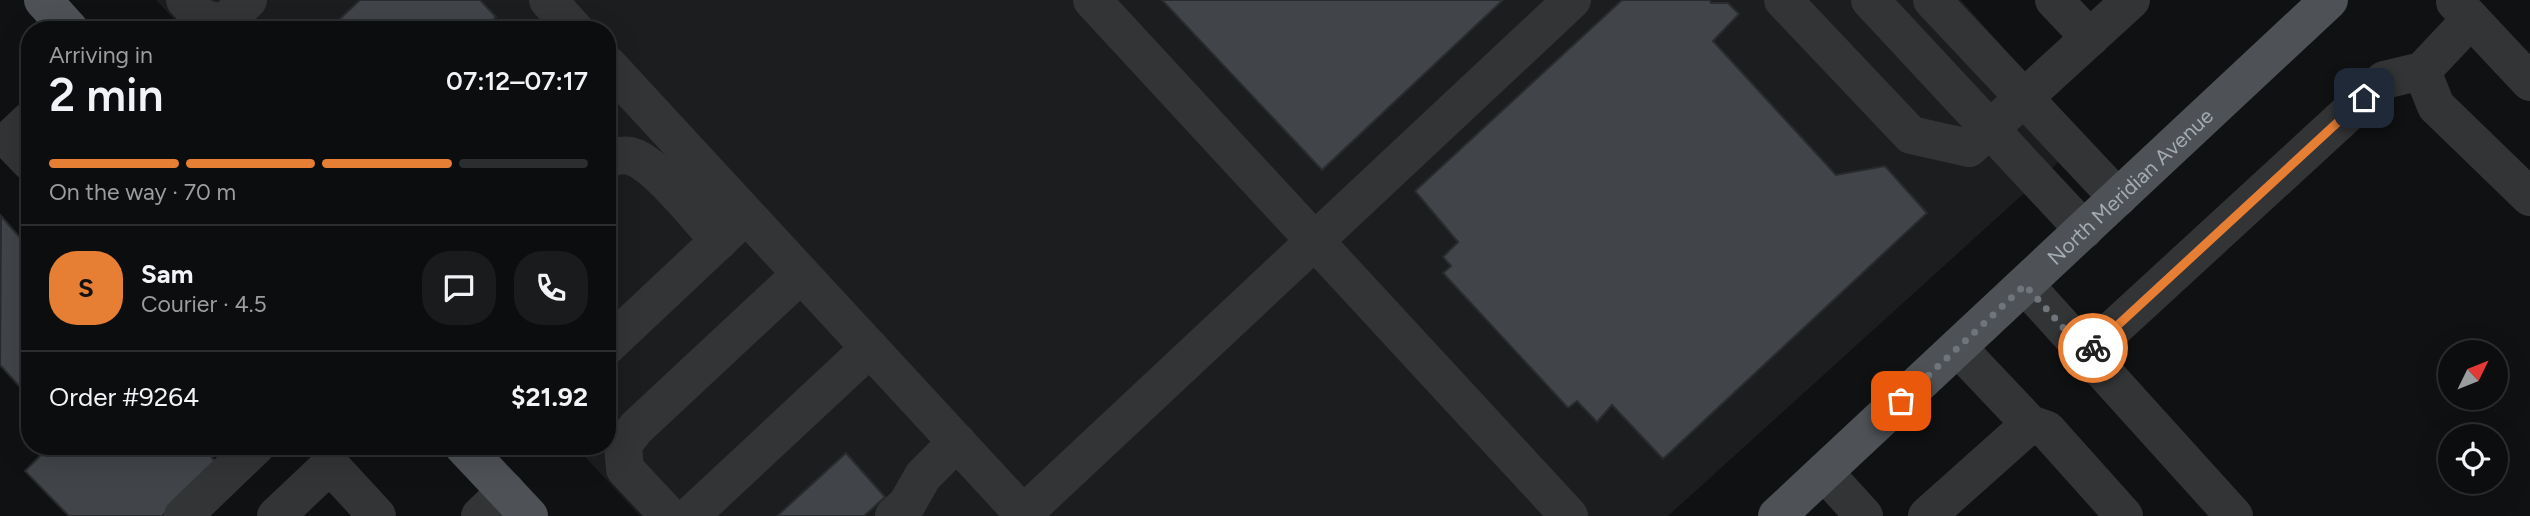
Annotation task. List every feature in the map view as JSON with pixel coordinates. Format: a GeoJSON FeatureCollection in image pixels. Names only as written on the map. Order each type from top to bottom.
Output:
{"type":"FeatureCollection","features":[{"type":"Feature","properties":{"kind":"main road"},"geometry":{"type":"LineString","coordinates":[[43,0],[62,21]]}},
{"type":"Feature","properties":{"kind":"main road","name":"North Meridian Avenue"},"geometry":{"type":"LineString","coordinates":[[1777,516],[2329,0]]}},
{"type":"Feature","properties":{"kind":"main road"},"geometry":{"type":"LineString","coordinates":[[469,455],[505,508]]}},
{"type":"Feature","properties":{"kind":"street"},"geometry":{"type":"LineString","coordinates":[[185,0],[201,17],[212,21]]}},
{"type":"Feature","properties":{"kind":"street"},"geometry":{"type":"LineString","coordinates":[[222,21],[248,0]]}},
{"type":"Feature","properties":{"kind":"street"},"geometry":{"type":"LineString","coordinates":[[1092,0],[1569,516]]}},
{"type":"Feature","properties":{"kind":"street"},"geometry":{"type":"LineString","coordinates":[[616,85],[746,215],[1023,515],[1572,0]]}},
{"type":"Feature","properties":{"kind":"street"},"geometry":{"type":"LineString","coordinates":[[1783,0],[1911,135],[1969,148],[2131,0]]}},
{"type":"Feature","properties":{"kind":"street"},"geometry":{"type":"LineString","coordinates":[[1870,0],[2084,230]]}},
{"type":"Feature","properties":{"kind":"street"},"geometry":{"type":"LineString","coordinates":[[1932,0],[2118,198]]}},
{"type":"Feature","properties":{"kind":"street"},"geometry":{"type":"LineString","coordinates":[[2054,0],[2090,38]]}},
{"type":"Feature","properties":{"kind":"street"},"geometry":{"type":"LineString","coordinates":[[2087,354],[2384,80],[2422,71],[2462,10],[2530,82]]}},
{"type":"Feature","properties":{"kind":"street"},"geometry":{"type":"LineString","coordinates":[[2422,71],[2436,106],[2530,197]]}},
{"type":"Feature","properties":{"kind":"street"},"geometry":{"type":"LineString","coordinates":[[616,158],[631,156],[647,165],[719,241]]}},
{"type":"Feature","properties":{"kind":"street"},"geometry":{"type":"LineString","coordinates":[[616,338],[746,215]]}},
{"type":"Feature","properties":{"kind":"street"},"geometry":{"type":"LineString","coordinates":[[669,516],[625,469],[623,445],[636,428],[801,274]]}},
{"type":"Feature","properties":{"kind":"street"},"geometry":{"type":"LineString","coordinates":[[2025,285],[2234,516]]}},
{"type":"Feature","properties":{"kind":"street"},"geometry":{"type":"LineString","coordinates":[[690,516],[870,348]]}},
{"type":"Feature","properties":{"kind":"street"},"geometry":{"type":"LineString","coordinates":[[1958,348],[2030,424],[2047,430],[2124,516]]}},
{"type":"Feature","properties":{"kind":"street"},"geometry":{"type":"LineString","coordinates":[[1927,516],[2030,424]]}},
{"type":"Feature","properties":{"kind":"street"},"geometry":{"type":"LineString","coordinates":[[894,516],[907,504],[923,476],[957,442]]}},
{"type":"Feature","properties":{"kind":"street"},"geometry":{"type":"LineString","coordinates":[[183,516],[247,455]]}},
{"type":"Feature","properties":{"kind":"street"},"geometry":{"type":"LineString","coordinates":[[276,516],[330,465],[377,516]]}},
{"type":"Feature","properties":{"kind":"street"},"geometry":{"type":"LineString","coordinates":[[1824,472],[1864,516]]}},
{"type":"Feature","properties":{"kind":"shaded area"},"geometry":{"type":"Polygon","coordinates":[[[156,0],[1961,0],[2084,139],[1668,516],[640,516],[583,455],[616,455],[616,21],[176,21],[156,0]]]}},
{"type":"Feature","properties":{"kind":"building"},"geometry":{"type":"Polygon","coordinates":[[[360,0],[480,0],[496,17],[492,21],[338,21],[360,0]]]}},
{"type":"Feature","properties":{"kind":"building"},"geometry":{"type":"Polygon","coordinates":[[[1162,0],[1503,0],[1322,170],[1162,0]]]}},
{"type":"Feature","properties":{"kind":"building"},"geometry":{"type":"Polygon","coordinates":[[[1622,0],[1710,0],[1711,3],[1728,3],[1739,14],[1713,41],[1836,175],[1885,166],[1927,213],[1663,459],[1612,405],[1597,422],[1577,401],[1568,408],[1443,273],[1451,266],[1443,257],[1458,242],[1415,191],[1622,0]]]}},
{"type":"Feature","properties":{"kind":"building"},"geometry":{"type":"Polygon","coordinates":[[[1,216],[21,239],[21,388],[0,365],[1,216]]]}},
{"type":"Feature","properties":{"kind":"building"},"geometry":{"type":"Polygon","coordinates":[[[846,453],[885,497],[864,516],[777,516],[846,453]]]}},
{"type":"Feature","properties":{"kind":"building"},"geometry":{"type":"Polygon","coordinates":[[[41,455],[209,455],[217,463],[162,516],[69,516],[25,471],[41,455]]]}},
{"type":"Feature","properties":{"kind":"way so far"},"geometry":{"type":"LineString","coordinates":[[1901,401],[2025,285],[2087,354],[2093,348]]}},
{"type":"Feature","properties":{"kind":"route"},"geometry":{"type":"LineString","coordinates":[[2093,348],[2364,98]]}}]}
